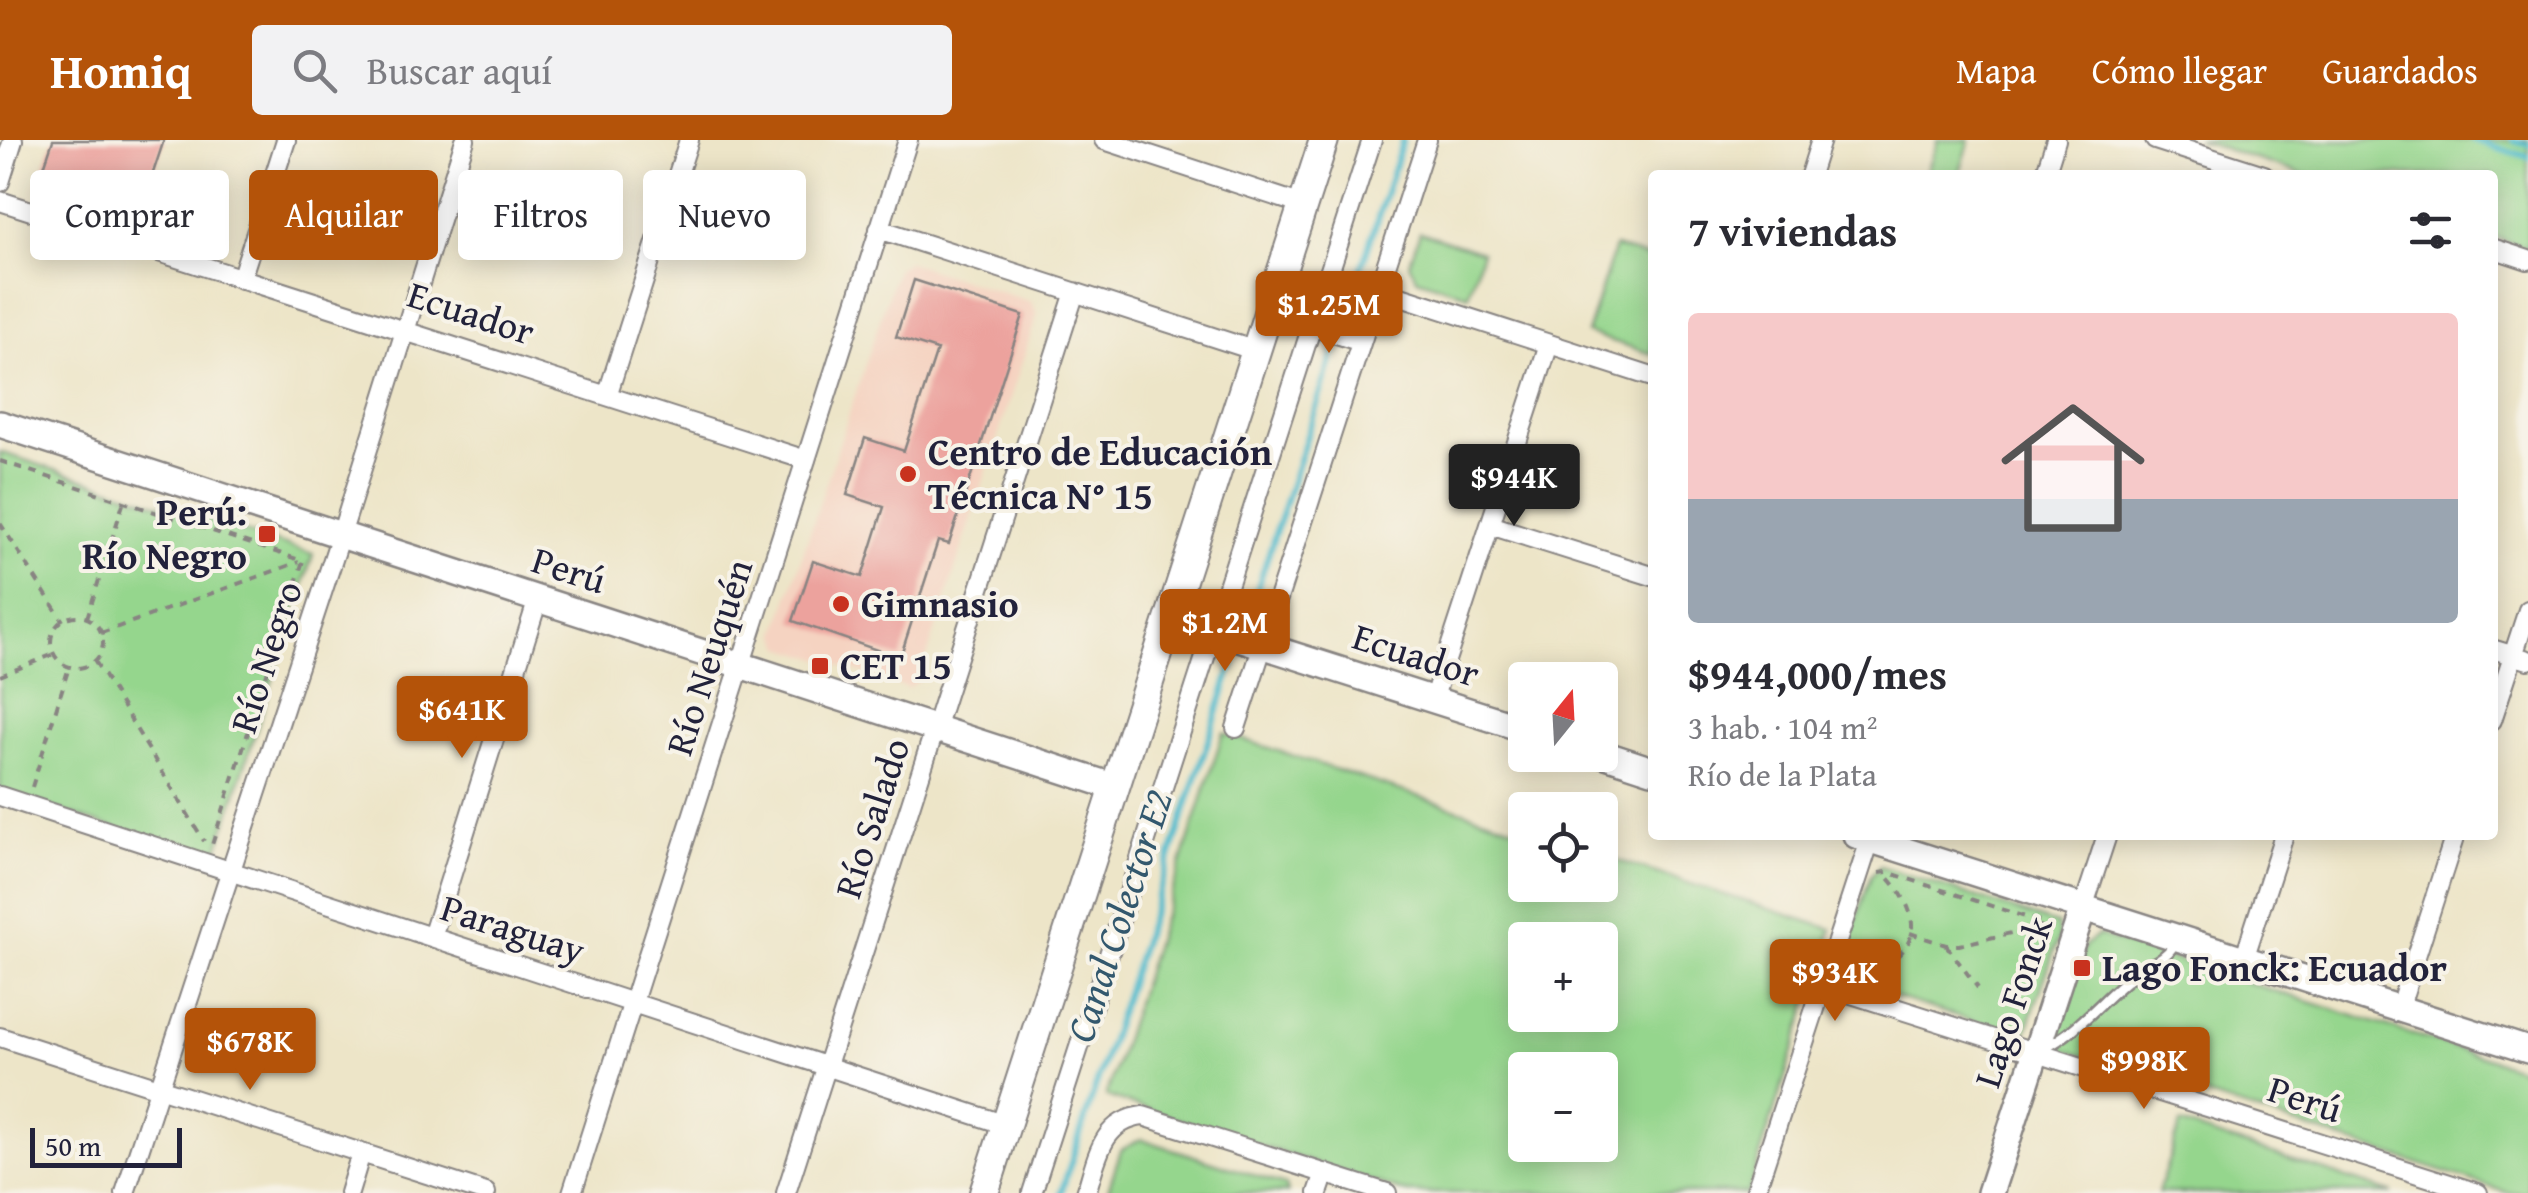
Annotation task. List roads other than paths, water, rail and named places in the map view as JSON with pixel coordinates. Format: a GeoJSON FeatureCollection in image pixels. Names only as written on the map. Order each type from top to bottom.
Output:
{"type":"FeatureCollection","features":[{"type":"Feature","properties":{"kind":"main road"},"geometry":{"type":"LineString","coordinates":[[984,1193],[1324,140]]}},
{"type":"Feature","properties":{"kind":"street"},"geometry":{"type":"LineString","coordinates":[[0,182],[14,140]]}},
{"type":"Feature","properties":{"kind":"street"},"geometry":{"type":"LineString","coordinates":[[242,279],[286,140]]}},
{"type":"Feature","properties":{"kind":"street","name":"Río Negro"},"geometry":{"type":"LineString","coordinates":[[125,1193],[341,535],[464,140]]}},
{"type":"Feature","properties":{"kind":"street"},"geometry":{"type":"LineString","coordinates":[[607,396],[689,140]]}},
{"type":"Feature","properties":{"kind":"street","name":"Río Neuquén"},"geometry":{"type":"LineString","coordinates":[[572,1193],[908,140]]}},
{"type":"Feature","properties":{"kind":"street"},"geometry":{"type":"LineString","coordinates":[[1032,1193],[1372,140]]}},
{"type":"Feature","properties":{"kind":"street"},"geometry":{"type":"LineString","coordinates":[[1236,728],[1427,140]]}},
{"type":"Feature","properties":{"kind":"street"},"geometry":{"type":"LineString","coordinates":[[1812,170],[1821,140]]}},
{"type":"Feature","properties":{"kind":"street"},"geometry":{"type":"LineString","coordinates":[[2047,170],[2056,140]]}},
{"type":"Feature","properties":{"kind":"street"},"geometry":{"type":"LineString","coordinates":[[2155,140],[2248,170]]}},
{"type":"Feature","properties":{"kind":"street"},"geometry":{"type":"LineString","coordinates":[[1116,142],[1303,206]]}},
{"type":"Feature","properties":{"kind":"street","name":"Ecuador"},"geometry":{"type":"LineString","coordinates":[[0,202],[806,460]]}},
{"type":"Feature","properties":{"kind":"street"},"geometry":{"type":"LineString","coordinates":[[879,229],[1256,351]]}},
{"type":"Feature","properties":{"kind":"street"},"geometry":{"type":"LineString","coordinates":[[2498,250],[2528,260]]}},
{"type":"Feature","properties":{"kind":"street"},"geometry":{"type":"LineString","coordinates":[[1378,289],[1648,376]]}},
{"type":"Feature","properties":{"kind":"street","name":"Río Salado"},"geometry":{"type":"LineString","coordinates":[[786,1193],[1075,292]]}},
{"type":"Feature","properties":{"kind":"street"},"geometry":{"type":"LineString","coordinates":[[1312,326],[1362,342]]}},
{"type":"Feature","properties":{"kind":"street"},"geometry":{"type":"LineString","coordinates":[[1433,700],[1549,344]]}},
{"type":"Feature","properties":{"kind":"street","name":"Perú"},"geometry":{"type":"LineString","coordinates":[[0,424],[1115,787]]}},
{"type":"Feature","properties":{"kind":"street"},"geometry":{"type":"LineString","coordinates":[[1490,525],[1648,575]]}},
{"type":"Feature","properties":{"kind":"street"},"geometry":{"type":"LineString","coordinates":[[432,937],[538,599]]}},
{"type":"Feature","properties":{"kind":"street"},"geometry":{"type":"LineString","coordinates":[[2498,707],[2521,658],[2528,610]]}},
{"type":"Feature","properties":{"kind":"street","name":"Ecuador"},"geometry":{"type":"LineString","coordinates":[[1170,616],[1508,724]]}},
{"type":"Feature","properties":{"kind":"street"},"geometry":{"type":"LineString","coordinates":[[1618,759],[1648,769]]}},
{"type":"Feature","properties":{"kind":"street","name":"Paraguay"},"geometry":{"type":"LineString","coordinates":[[0,796],[1006,1124]]}},
{"type":"Feature","properties":{"kind":"street"},"geometry":{"type":"LineString","coordinates":[[1755,1193],[1823,985],[1862,840]]}},
{"type":"Feature","properties":{"kind":"street"},"geometry":{"type":"LineString","coordinates":[[1872,840],[2528,1050]]}},
{"type":"Feature","properties":{"kind":"street","name":"Lago Fonck"},"geometry":{"type":"LineString","coordinates":[[1990,1193],[2105,840]]}},
{"type":"Feature","properties":{"kind":"street"},"geometry":{"type":"LineString","coordinates":[[2244,959],[2282,840]]}},
{"type":"Feature","properties":{"kind":"street"},"geometry":{"type":"LineString","coordinates":[[2400,1009],[2454,840]]}},
{"type":"Feature","properties":{"kind":"street","name":"Perú"},"geometry":{"type":"LineString","coordinates":[[1823,985],[2478,1193]]}},
{"type":"Feature","properties":{"kind":"street"},"geometry":{"type":"LineString","coordinates":[[0,1038],[486,1193]]}},
{"type":"Feature","properties":{"kind":"street"},"geometry":{"type":"LineString","coordinates":[[1086,1193],[1104,1138],[1120,1122],[1143,1116],[1387,1193]]}},
{"type":"Feature","properties":{"kind":"street"},"geometry":{"type":"LineString","coordinates":[[348,1193],[361,1153]]}},
{"type":"Feature","properties":{"kind":"street"},"geometry":{"type":"LineString","coordinates":[[1318,1193],[1325,1173]]}},
{"type":"Feature","properties":{"kind":"lane"},"geometry":{"type":"LineString","coordinates":[[2036,1052],[2073,1032],[2128,979],[2169,953],[2177,938]]}},
{"type":"Feature","properties":{"kind":"waterway","name":"Canal Colector E2"},"geometry":{"type":"LineString","coordinates":[[1342,327],[1403,140]]}},
{"type":"Feature","properties":{"kind":"waterway"},"geometry":{"type":"LineString","coordinates":[[2473,140],[2528,157]]}},
{"type":"Feature","properties":{"kind":"waterway"},"geometry":{"type":"LineString","coordinates":[[2513,140],[2528,145]]}},
{"type":"Feature","properties":{"kind":"waterway","name":"Canal Colector E2"},"geometry":{"type":"LineString","coordinates":[[1247,620],[1337,343]]}},
{"type":"Feature","properties":{"kind":"waterway","name":"Canal Colector E2"},"geometry":{"type":"LineString","coordinates":[[1061,1193],[1235,658]]}},
{"type":"Feature","properties":{"kind":"place","name":"Centro de Educación Técnica N° 15"},"geometry":{"type":"Point","coordinates":[908,474]}},
{"type":"Feature","properties":{"kind":"place","name":"Perú: Río Negro"},"geometry":{"type":"Point","coordinates":[267,534]}},
{"type":"Feature","properties":{"kind":"place","name":"Gimnasio"},"geometry":{"type":"Point","coordinates":[841,604]}},
{"type":"Feature","properties":{"kind":"place","name":"CET 15"},"geometry":{"type":"Point","coordinates":[820,666]}},
{"type":"Feature","properties":{"kind":"place","name":"Lago Fonck: Ecuador"},"geometry":{"type":"Point","coordinates":[2082,968]}}]}
